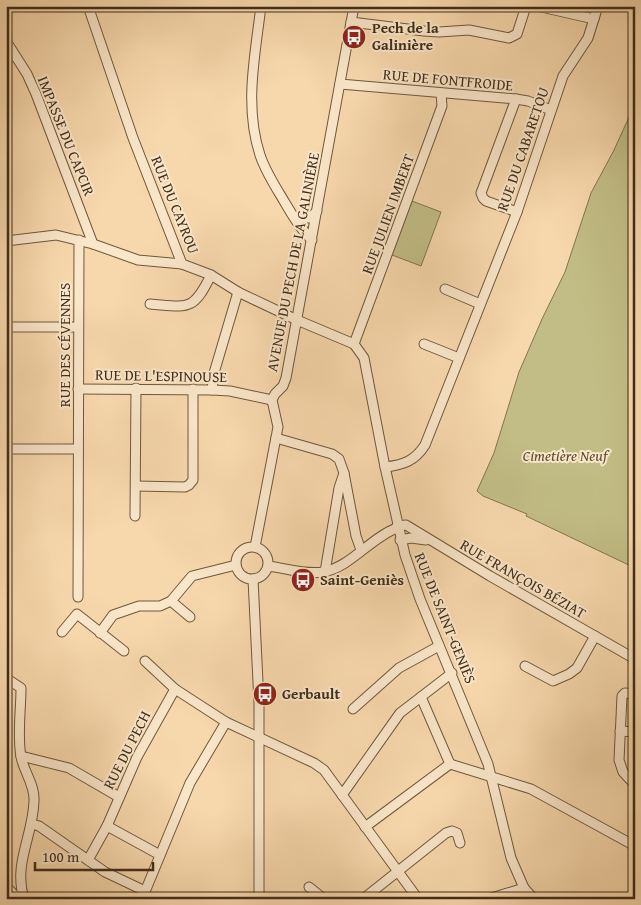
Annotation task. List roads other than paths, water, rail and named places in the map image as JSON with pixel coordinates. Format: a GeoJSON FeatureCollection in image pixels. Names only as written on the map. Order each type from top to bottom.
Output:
{"type":"FeatureCollection","features":[{"type":"Feature","properties":{"kind":"street","name":"RUE DU CAYROU"},"geometry":{"type":"LineString","coordinates":[[88,6],[133,138],[182,264],[212,275],[238,292],[354,344]]}},
{"type":"Feature","properties":{"kind":"street"},"geometry":{"type":"LineString","coordinates":[[261,6],[250,95],[253,127],[266,170],[295,218],[312,240]]}},
{"type":"Feature","properties":{"kind":"street","name":"AVENUE DU PECH DE LA GALINIÈRE"},"geometry":{"type":"LineString","coordinates":[[272,400],[283,386],[286,378],[354,6]]}},
{"type":"Feature","properties":{"kind":"street"},"geometry":{"type":"LineString","coordinates":[[351,22],[424,31],[469,30],[509,38],[517,34],[526,6]]}},
{"type":"Feature","properties":{"kind":"street"},"geometry":{"type":"LineString","coordinates":[[537,6],[594,19]]}},
{"type":"Feature","properties":{"kind":"street","name":"RUE DU CABARETOU"},"geometry":{"type":"LineString","coordinates":[[384,467],[404,464],[417,456],[422,450],[517,212],[562,76],[588,38],[598,6]]}},
{"type":"Feature","properties":{"kind":"street","name":"IMPASSE DU CAPCIR"},"geometry":{"type":"LineString","coordinates":[[6,41],[27,74],[36,94],[93,244]]}},
{"type":"Feature","properties":{"kind":"street","name":"RUE DE FONTFROIDE"},"geometry":{"type":"LineString","coordinates":[[340,84],[516,99],[528,101],[551,110]]}},
{"type":"Feature","properties":{"kind":"street","name":"RUE JULIEN IMBERT"},"geometry":{"type":"LineString","coordinates":[[354,344],[442,106],[441,92]]}},
{"type":"Feature","properties":{"kind":"street"},"geometry":{"type":"LineString","coordinates":[[516,99],[482,193],[486,201],[517,212]]}},
{"type":"Feature","properties":{"kind":"street"},"geometry":{"type":"LineString","coordinates":[[295,218],[310,218],[317,211]]}},
{"type":"Feature","properties":{"kind":"street"},"geometry":{"type":"LineString","coordinates":[[6,241],[56,235],[93,244],[138,260],[182,264]]}},
{"type":"Feature","properties":{"kind":"street","name":"RUE DES CÉVENNES"},"geometry":{"type":"LineString","coordinates":[[78,597],[79,240]]}},
{"type":"Feature","properties":{"kind":"street"},"geometry":{"type":"LineString","coordinates":[[150,304],[184,306],[195,302],[212,275]]}},
{"type":"Feature","properties":{"kind":"street"},"geometry":{"type":"LineString","coordinates":[[445,288],[480,304]]}},
{"type":"Feature","properties":{"kind":"street"},"geometry":{"type":"LineString","coordinates":[[212,390],[214,373],[238,292]]}},
{"type":"Feature","properties":{"kind":"street"},"geometry":{"type":"LineString","coordinates":[[6,327],[78,327]]}},
{"type":"Feature","properties":{"kind":"street","name":"RUE DE SAINT-GENIÈS"},"geometry":{"type":"LineString","coordinates":[[354,344],[364,358],[384,467],[400,540],[420,599],[452,673],[492,778],[511,858],[524,888],[523,899]]}},
{"type":"Feature","properties":{"kind":"street"},"geometry":{"type":"LineString","coordinates":[[424,344],[459,358]]}},
{"type":"Feature","properties":{"kind":"street"},"geometry":{"type":"LineString","coordinates":[[136,388],[136,516]]}},
{"type":"Feature","properties":{"kind":"street","name":"RUE DE L'ESPINOUSE"},"geometry":{"type":"LineString","coordinates":[[78,389],[136,388],[230,391],[272,400]]}},
{"type":"Feature","properties":{"kind":"street"},"geometry":{"type":"LineString","coordinates":[[136,486],[185,487],[193,480],[193,389]]}},
{"type":"Feature","properties":{"kind":"street"},"geometry":{"type":"LineString","coordinates":[[255,547],[278,422],[272,400]]}},
{"type":"Feature","properties":{"kind":"street"},"geometry":{"type":"LineString","coordinates":[[276,438],[332,454],[339,459],[344,472],[356,536],[362,550]]}},
{"type":"Feature","properties":{"kind":"street"},"geometry":{"type":"LineString","coordinates":[[6,449],[78,449]]}},
{"type":"Feature","properties":{"kind":"street"},"geometry":{"type":"LineString","coordinates":[[325,572],[339,488],[344,472]]}},
{"type":"Feature","properties":{"kind":"street","name":"RUE FRANÇOIS BÉZIAT"},"geometry":{"type":"LineString","coordinates":[[397,527],[406,525],[635,659]]}},
{"type":"Feature","properties":{"kind":"street"},"geometry":{"type":"LineString","coordinates":[[268,566],[305,572],[325,572],[346,562],[383,534],[397,527]]}},
{"type":"Feature","properties":{"kind":"street"},"geometry":{"type":"LineString","coordinates":[[400,540],[417,538],[431,541]]}},
{"type":"Feature","properties":{"kind":"street"},"geometry":{"type":"LineString","coordinates":[[255,547],[264,552],[268,566],[263,575],[253,579],[240,573],[236,564],[241,551],[255,547]]}},
{"type":"Feature","properties":{"kind":"street"},"geometry":{"type":"LineString","coordinates":[[100,632],[114,615],[138,606],[160,606],[171,601],[192,576],[236,564]]}},
{"type":"Feature","properties":{"kind":"street"},"geometry":{"type":"LineString","coordinates":[[253,579],[258,653],[259,899]]}},
{"type":"Feature","properties":{"kind":"street"},"geometry":{"type":"LineString","coordinates":[[171,601],[190,617]]}},
{"type":"Feature","properties":{"kind":"street"},"geometry":{"type":"LineString","coordinates":[[62,632],[77,614],[124,652]]}},
{"type":"Feature","properties":{"kind":"street"},"geometry":{"type":"LineString","coordinates":[[525,666],[553,682],[577,668],[595,636]]}},
{"type":"Feature","properties":{"kind":"street"},"geometry":{"type":"LineString","coordinates":[[353,709],[399,668],[439,646]]}},
{"type":"Feature","properties":{"kind":"street"},"geometry":{"type":"LineString","coordinates":[[145,662],[175,688],[226,722],[314,763],[324,770],[418,899]]}},
{"type":"Feature","properties":{"kind":"street"},"geometry":{"type":"LineString","coordinates":[[342,795],[400,713],[452,673]]}},
{"type":"Feature","properties":{"kind":"street"},"geometry":{"type":"LineString","coordinates":[[6,678],[21,688],[18,732],[21,756],[34,790],[32,824],[20,869],[20,886],[24,899]]}},
{"type":"Feature","properties":{"kind":"street","name":"RUE DU PECH"},"geometry":{"type":"LineString","coordinates":[[88,860],[107,826],[137,757],[175,688]]}},
{"type":"Feature","properties":{"kind":"street"},"geometry":{"type":"LineString","coordinates":[[635,694],[625,693],[622,696],[619,760],[623,772],[635,785]]}},
{"type":"Feature","properties":{"kind":"street"},"geometry":{"type":"LineString","coordinates":[[421,697],[450,764],[532,789],[635,846]]}},
{"type":"Feature","properties":{"kind":"street"},"geometry":{"type":"LineString","coordinates":[[32,824],[39,826],[105,872],[143,895],[190,783],[226,722]]}},
{"type":"Feature","properties":{"kind":"street"},"geometry":{"type":"LineString","coordinates":[[620,731],[635,732]]}},
{"type":"Feature","properties":{"kind":"street"},"geometry":{"type":"LineString","coordinates":[[21,756],[69,768],[119,797]]}},
{"type":"Feature","properties":{"kind":"street"},"geometry":{"type":"LineString","coordinates":[[365,827],[450,764]]}},
{"type":"Feature","properties":{"kind":"street"},"geometry":{"type":"LineString","coordinates":[[107,826],[160,855]]}},
{"type":"Feature","properties":{"kind":"street"},"geometry":{"type":"LineString","coordinates":[[363,899],[446,833],[456,832],[460,842]]}},
{"type":"Feature","properties":{"kind":"street"},"geometry":{"type":"LineString","coordinates":[[6,886],[18,899]]}},
{"type":"Feature","properties":{"kind":"street"},"geometry":{"type":"LineString","coordinates":[[309,887],[324,899]]}},
{"type":"Feature","properties":{"kind":"street"},"geometry":{"type":"LineString","coordinates":[[488,899],[524,888],[534,899]]}},
{"type":"Feature","properties":{"kind":"place","name":"Pech de la Galinière"},"geometry":{"type":"Point","coordinates":[354,37]}},
{"type":"Feature","properties":{"kind":"place","name":"Saint-Geniès"},"geometry":{"type":"Point","coordinates":[303,580]}},
{"type":"Feature","properties":{"kind":"place","name":"Gerbault"},"geometry":{"type":"Point","coordinates":[265,694]}},
{"type":"Feature","properties":{"kind":"park label","name":"Cimetière Neuf"},"geometry":{"type":"Point","coordinates":[565,456]}}]}
